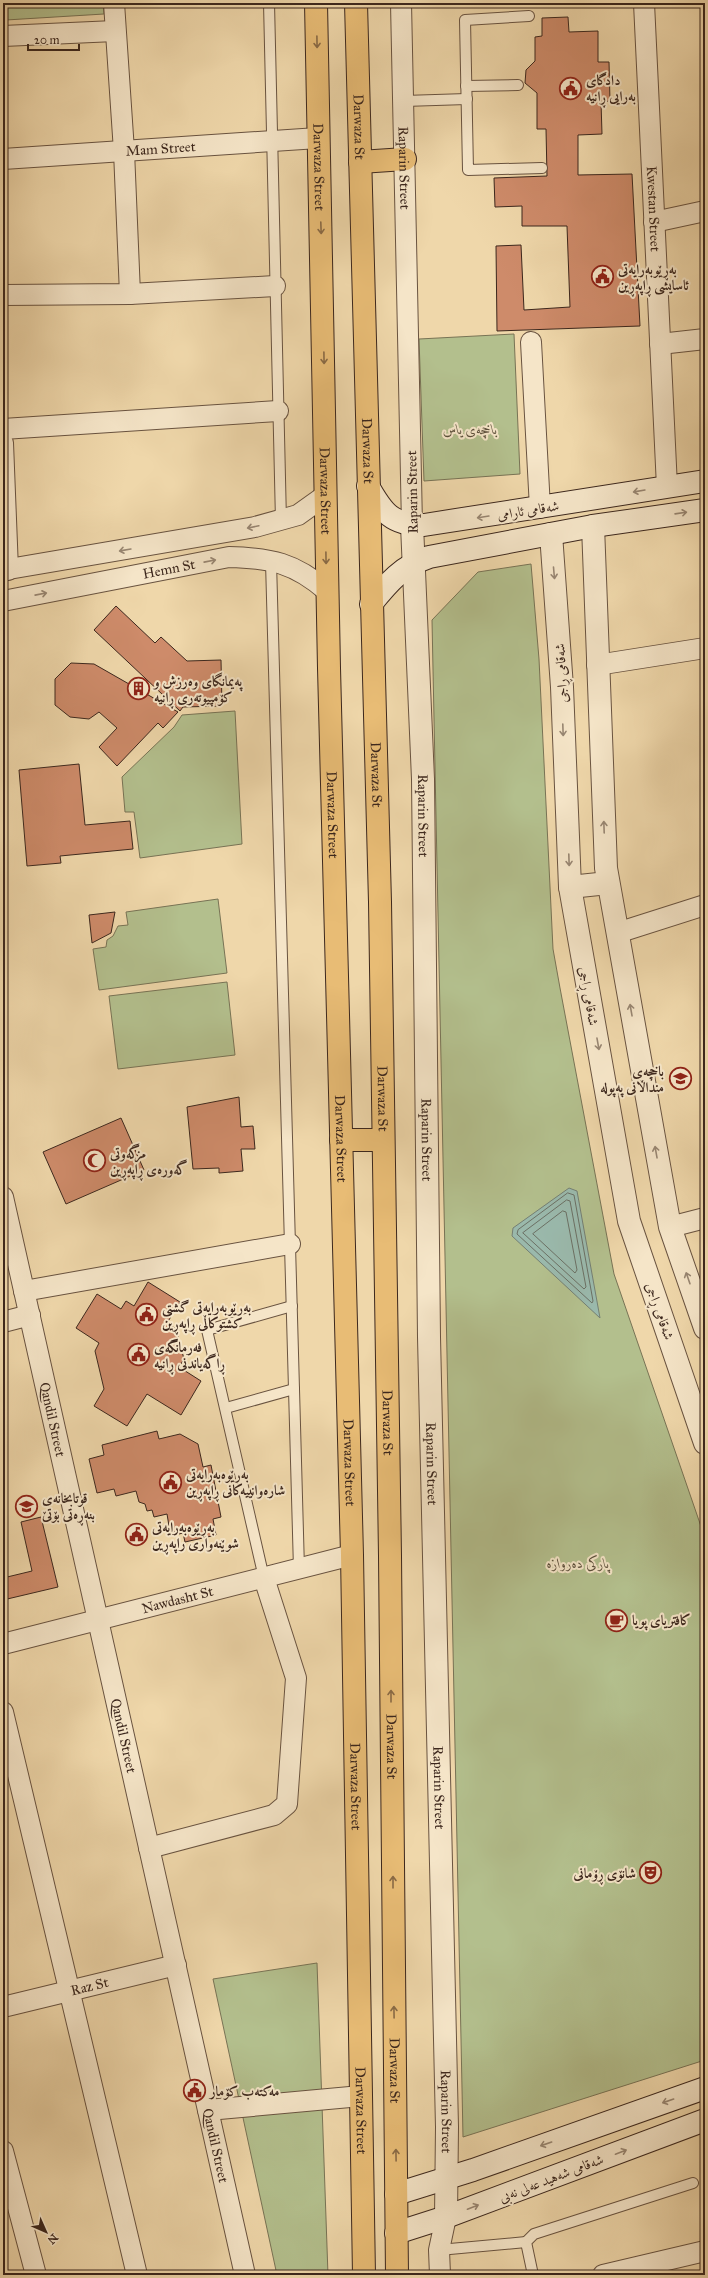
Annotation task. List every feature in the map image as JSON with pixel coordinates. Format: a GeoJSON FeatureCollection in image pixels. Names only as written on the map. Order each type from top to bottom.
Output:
{"type":"FeatureCollection","features":[{"type":"Feature","properties":{"kind":"highway","name":"Darwaza Street"},"geometry":{"type":"LineString","coordinates":[[316,3],[327,591],[352,1555],[364,2275]]}},
{"type":"Feature","properties":{"kind":"highway","name":"Darwaza St"},"geometry":{"type":"LineString","coordinates":[[356,3],[371,604],[375,691],[390,1563],[397,2275]]}},
{"type":"Feature","properties":{"kind":"highway"},"geometry":{"type":"LineString","coordinates":[[360,162],[405,159]]}},
{"type":"Feature","properties":{"kind":"highway"},"geometry":{"type":"LineString","coordinates":[[341,1140],[383,1140]]}},
{"type":"Feature","properties":{"kind":"street"},"geometry":{"type":"LineString","coordinates":[[114,3],[124,151],[130,294]]}},
{"type":"Feature","properties":{"kind":"street","name":"Raparin Street"},"geometry":{"type":"LineString","coordinates":[[401,3],[412,525],[424,779],[430,1345],[447,2179],[446,2217],[439,2250],[440,2275]]}},
{"type":"Feature","properties":{"kind":"street","name":"Kwestan Street"},"geometry":{"type":"LineString","coordinates":[[644,3],[667,487]]}},
{"type":"Feature","properties":{"kind":"street"},"geometry":{"type":"LineString","coordinates":[[3,36],[116,31]]}},
{"type":"Feature","properties":{"kind":"street","name":"Mam Street"},"geometry":{"type":"LineString","coordinates":[[3,159],[318,138]]}},
{"type":"Feature","properties":{"kind":"street"},"geometry":{"type":"LineString","coordinates":[[654,222],[705,211]]}},
{"type":"Feature","properties":{"kind":"street"},"geometry":{"type":"LineString","coordinates":[[3,295],[130,294],[276,286]]}},
{"type":"Feature","properties":{"kind":"street"},"geometry":{"type":"LineString","coordinates":[[660,344],[705,339]]}},
{"type":"Feature","properties":{"kind":"street"},"geometry":{"type":"LineString","coordinates":[[531,342],[540,508]]}},
{"type":"Feature","properties":{"kind":"street"},"geometry":{"type":"LineString","coordinates":[[3,429],[278,411]]}},
{"type":"Feature","properties":{"kind":"street"},"geometry":{"type":"LineString","coordinates":[[3,443],[5,570]]}},
{"type":"Feature","properties":{"kind":"street","name":"شەقامی ئارامی"},"geometry":{"type":"LineString","coordinates":[[368,486],[381,508],[390,516],[412,525],[449,523],[705,481]]}},
{"type":"Feature","properties":{"kind":"street","name":"Hemn St"},"geometry":{"type":"LineString","coordinates":[[5,570],[212,535],[280,521],[298,515],[326,495]]}},
{"type":"Feature","properties":{"kind":"street"},"geometry":{"type":"LineString","coordinates":[[371,604],[396,574],[414,562],[449,552],[593,526],[705,510]]}},
{"type":"Feature","properties":{"kind":"street"},"geometry":{"type":"LineString","coordinates":[[449,523],[443,532],[442,538],[443,543],[449,552]]}},
{"type":"Feature","properties":{"kind":"street"},"geometry":{"type":"LineString","coordinates":[[593,526],[606,868],[670,1227],[705,1328]]}},
{"type":"Feature","properties":{"kind":"street","name":"شەقامی ڕاجی"},"geometry":{"type":"LineString","coordinates":[[551,534],[562,687],[570,887],[628,1221],[705,1443]]}},
{"type":"Feature","properties":{"kind":"street","name":"Hemn St"},"geometry":{"type":"LineString","coordinates":[[3,602],[229,557],[271,562],[298,570],[309,575],[327,591]]}},
{"type":"Feature","properties":{"kind":"street"},"geometry":{"type":"LineString","coordinates":[[598,665],[705,648]]}},
{"type":"Feature","properties":{"kind":"street"},"geometry":{"type":"LineString","coordinates":[[570,887],[608,882]]}},
{"type":"Feature","properties":{"kind":"street"},"geometry":{"type":"LineString","coordinates":[[617,933],[705,905]]}},
{"type":"Feature","properties":{"kind":"street","name":"Qandil Street"},"geometry":{"type":"LineString","coordinates":[[3,1197],[245,2275]]}},
{"type":"Feature","properties":{"kind":"street"},"geometry":{"type":"LineString","coordinates":[[670,1227],[705,1218]]}},
{"type":"Feature","properties":{"kind":"street"},"geometry":{"type":"LineString","coordinates":[[24,1291],[290,1244]]}},
{"type":"Feature","properties":{"kind":"street"},"geometry":{"type":"LineString","coordinates":[[3,1322],[30,1315]]}},
{"type":"Feature","properties":{"kind":"street","name":"Nawdasht St"},"geometry":{"type":"LineString","coordinates":[[3,1644],[352,1555]]}},
{"type":"Feature","properties":{"kind":"street"},"geometry":{"type":"LineString","coordinates":[[149,1848],[274,1815],[287,1804],[296,1678],[264,1578]]}},
{"type":"Feature","properties":{"kind":"street"},"geometry":{"type":"LineString","coordinates":[[3,1712],[68,1991],[137,2275]]}},
{"type":"Feature","properties":{"kind":"street","name":"Raz St"},"geometry":{"type":"LineString","coordinates":[[3,2007],[176,1965]]}},
{"type":"Feature","properties":{"kind":"street"},"geometry":{"type":"LineString","coordinates":[[396,2194],[447,2179],[705,2088]]}},
{"type":"Feature","properties":{"kind":"street"},"geometry":{"type":"LineString","coordinates":[[208,2110],[361,2096]]}},
{"type":"Feature","properties":{"kind":"street","name":"شەقامی شەهید عەلی نەبی"},"geometry":{"type":"LineString","coordinates":[[396,2233],[446,2217],[705,2120]]}},
{"type":"Feature","properties":{"kind":"street"},"geometry":{"type":"LineString","coordinates":[[3,2151],[36,2275]]}},
{"type":"Feature","properties":{"kind":"street"},"geometry":{"type":"LineString","coordinates":[[603,2275],[705,2251]]}},
{"type":"Feature","properties":{"kind":"lane"},"geometry":{"type":"LineString","coordinates":[[269,3],[280,521]]}},
{"type":"Feature","properties":{"kind":"lane"},"geometry":{"type":"LineString","coordinates":[[529,16],[465,20],[468,170],[542,168]]}},
{"type":"Feature","properties":{"kind":"lane"},"geometry":{"type":"LineString","coordinates":[[466,86],[518,85]]}},
{"type":"Feature","properties":{"kind":"lane"},"geometry":{"type":"LineString","coordinates":[[404,101],[467,99]]}},
{"type":"Feature","properties":{"kind":"lane"},"geometry":{"type":"LineString","coordinates":[[271,562],[300,1569]]}},
{"type":"Feature","properties":{"kind":"lane"},"geometry":{"type":"LineString","coordinates":[[264,1578],[207,1330],[292,1306]]}},
{"type":"Feature","properties":{"kind":"lane"},"geometry":{"type":"LineString","coordinates":[[226,1408],[294,1389]]}},
{"type":"Feature","properties":{"kind":"lane"},"geometry":{"type":"LineString","coordinates":[[439,2250],[526,2242],[534,2234],[693,2184]]}},
{"type":"Feature","properties":{"kind":"lane"},"geometry":{"type":"LineString","coordinates":[[526,2242],[533,2275]]}},
{"type":"Feature","properties":{"kind":"green space"},"geometry":{"type":"Polygon","coordinates":[[[6,3],[103,3],[104,14],[6,20],[6,3]]]}},
{"type":"Feature","properties":{"kind":"green space","name":"باخچەی یاس"},"geometry":{"type":"Polygon","coordinates":[[[514,334],[520,474],[424,481],[419,339],[514,334]]]}},
{"type":"Feature","properties":{"kind":"green space","name":"پارکی دەروازە"},"geometry":{"type":"Polygon","coordinates":[[[531,564],[539,659],[553,949],[614,1274],[705,1538],[705,2060],[463,2137],[432,620],[478,572],[531,564]]]}},
{"type":"Feature","properties":{"kind":"green space"},"geometry":{"type":"Polygon","coordinates":[[[235,711],[242,844],[140,858],[134,812],[125,812],[122,777],[174,727],[182,715],[235,711]]]}},
{"type":"Feature","properties":{"kind":"green space"},"geometry":{"type":"Polygon","coordinates":[[[218,899],[227,973],[99,990],[93,949],[106,947],[107,940],[113,936],[118,926],[128,925],[126,912],[218,899]]]}},
{"type":"Feature","properties":{"kind":"green space"},"geometry":{"type":"Polygon","coordinates":[[[227,982],[235,1055],[118,1069],[109,996],[227,982]]]}},
{"type":"Feature","properties":{"kind":"green space"},"geometry":{"type":"Polygon","coordinates":[[[317,1963],[328,2275],[277,2275],[213,1979],[317,1963]]]}},
{"type":"Feature","properties":{"kind":"water"},"geometry":{"type":"Polygon","coordinates":[[[569,1188],[577,1191],[600,1318],[512,1236],[513,1228],[569,1188]]]}},
{"type":"Feature","properties":{"kind":"building","name":"بەڕێوبەرایەتی ئاسایشی ڕاپەڕین"},"geometry":{"type":"Polygon","coordinates":[[[568,17],[569,32],[598,31],[598,62],[609,62],[610,101],[601,102],[602,134],[578,135],[578,175],[632,174],[640,326],[497,331],[496,246],[521,245],[524,310],[570,307],[567,226],[522,226],[522,206],[495,207],[494,178],[547,176],[546,129],[537,129],[537,93],[525,83],[526,70],[535,61],[535,37],[542,36],[542,18],[568,17]]]}},
{"type":"Feature","properties":{"kind":"building"},"geometry":{"type":"Polygon","coordinates":[[[116,606],[155,643],[161,637],[187,661],[221,660],[222,706],[183,707],[180,711],[94,630],[116,606]]]}},
{"type":"Feature","properties":{"kind":"building"},"geometry":{"type":"Polygon","coordinates":[[[71,663],[94,664],[178,712],[163,728],[158,723],[117,766],[99,747],[117,728],[99,712],[89,719],[70,717],[55,705],[55,679],[71,663]]]}},
{"type":"Feature","properties":{"kind":"building"},"geometry":{"type":"Polygon","coordinates":[[[79,764],[85,825],[130,821],[133,849],[60,856],[61,863],[27,866],[19,770],[79,764]]]}},
{"type":"Feature","properties":{"kind":"building"},"geometry":{"type":"Polygon","coordinates":[[[115,912],[111,933],[92,943],[89,915],[115,912]]]}},
{"type":"Feature","properties":{"kind":"building"},"geometry":{"type":"Polygon","coordinates":[[[239,1097],[241,1127],[253,1126],[255,1149],[241,1149],[243,1171],[219,1173],[219,1168],[193,1169],[187,1107],[239,1097]]]}},
{"type":"Feature","properties":{"kind":"building","name":"مزگەوتی گەورەی ڕاپەڕین"},"geometry":{"type":"Polygon","coordinates":[[[121,1118],[144,1170],[66,1204],[43,1152],[121,1118]]]}},
{"type":"Feature","properties":{"kind":"building","name":"فەرمانگەی ڕاگەیاندنی ڕانیە"},"geometry":{"type":"Polygon","coordinates":[[[148,1282],[180,1302],[167,1323],[176,1329],[184,1359],[179,1367],[201,1381],[181,1415],[147,1394],[127,1426],[94,1406],[104,1389],[95,1351],[99,1343],[76,1328],[97,1294],[121,1309],[126,1301],[134,1306],[148,1282]]]}},
{"type":"Feature","properties":{"kind":"building"},"geometry":{"type":"Polygon","coordinates":[[[157,1431],[159,1439],[180,1434],[198,1444],[203,1467],[211,1465],[221,1517],[213,1519],[216,1535],[185,1542],[183,1533],[179,1534],[179,1531],[170,1532],[167,1514],[154,1517],[152,1510],[147,1511],[145,1504],[139,1502],[136,1491],[116,1496],[114,1489],[97,1493],[89,1459],[104,1455],[102,1445],[157,1431]]]}},
{"type":"Feature","properties":{"kind":"building"},"geometry":{"type":"Polygon","coordinates":[[[41,1517],[58,1587],[3,1600],[3,1578],[32,1571],[21,1522],[41,1517]]]}},
{"type":"Feature","properties":{"kind":"place","name":"دادگای بەرایی ڕانیە"},"geometry":{"type":"Point","coordinates":[570,88]}},
{"type":"Feature","properties":{"kind":"place","name":"بەڕێوبەرایەتی ئاسایشی ڕاپەڕین"},"geometry":{"type":"Point","coordinates":[603,277]}},
{"type":"Feature","properties":{"kind":"place","name":"پەیمانگای وەرزش و کۆمپیوتەری ڕانیە"},"geometry":{"type":"Point","coordinates":[138,689]}},
{"type":"Feature","properties":{"kind":"place","name":"باخچەی منداڵانی پەپولە"},"geometry":{"type":"Point","coordinates":[680,1079]}},
{"type":"Feature","properties":{"kind":"place","name":"مزگەوتی گەورەی ڕاپەڕین"},"geometry":{"type":"Point","coordinates":[94,1161]}},
{"type":"Feature","properties":{"kind":"place","name":"بەڕێوبەرایەتی گشتی کشتوکاڵی ڕاپەڕین"},"geometry":{"type":"Point","coordinates":[146,1315]}},
{"type":"Feature","properties":{"kind":"place","name":"فەرمانگەی ڕاگەیاندنی ڕانیە"},"geometry":{"type":"Point","coordinates":[139,1355]}},
{"type":"Feature","properties":{"kind":"place","name":"بەڕێوەبەرایەتی شارەوانییەکانی ڕاپەڕین"},"geometry":{"type":"Point","coordinates":[171,1482]}},
{"type":"Feature","properties":{"kind":"place","name":"قوتابخانەی بنەڕەتی بۆتێ"},"geometry":{"type":"Point","coordinates":[26,1506]}},
{"type":"Feature","properties":{"kind":"place","name":"بەڕێوەبەرایەتی شوێنەواری راپەڕین"},"geometry":{"type":"Point","coordinates":[136,1535]}},
{"type":"Feature","properties":{"kind":"place","name":"کافتریای پویا"},"geometry":{"type":"Point","coordinates":[616,1620]}},
{"type":"Feature","properties":{"kind":"place","name":"شانۆی ڕۆمانی"},"geometry":{"type":"Point","coordinates":[651,1873]}},
{"type":"Feature","properties":{"kind":"place","name":"مەکتەب کۆمار"},"geometry":{"type":"Point","coordinates":[194,2091]}}]}
